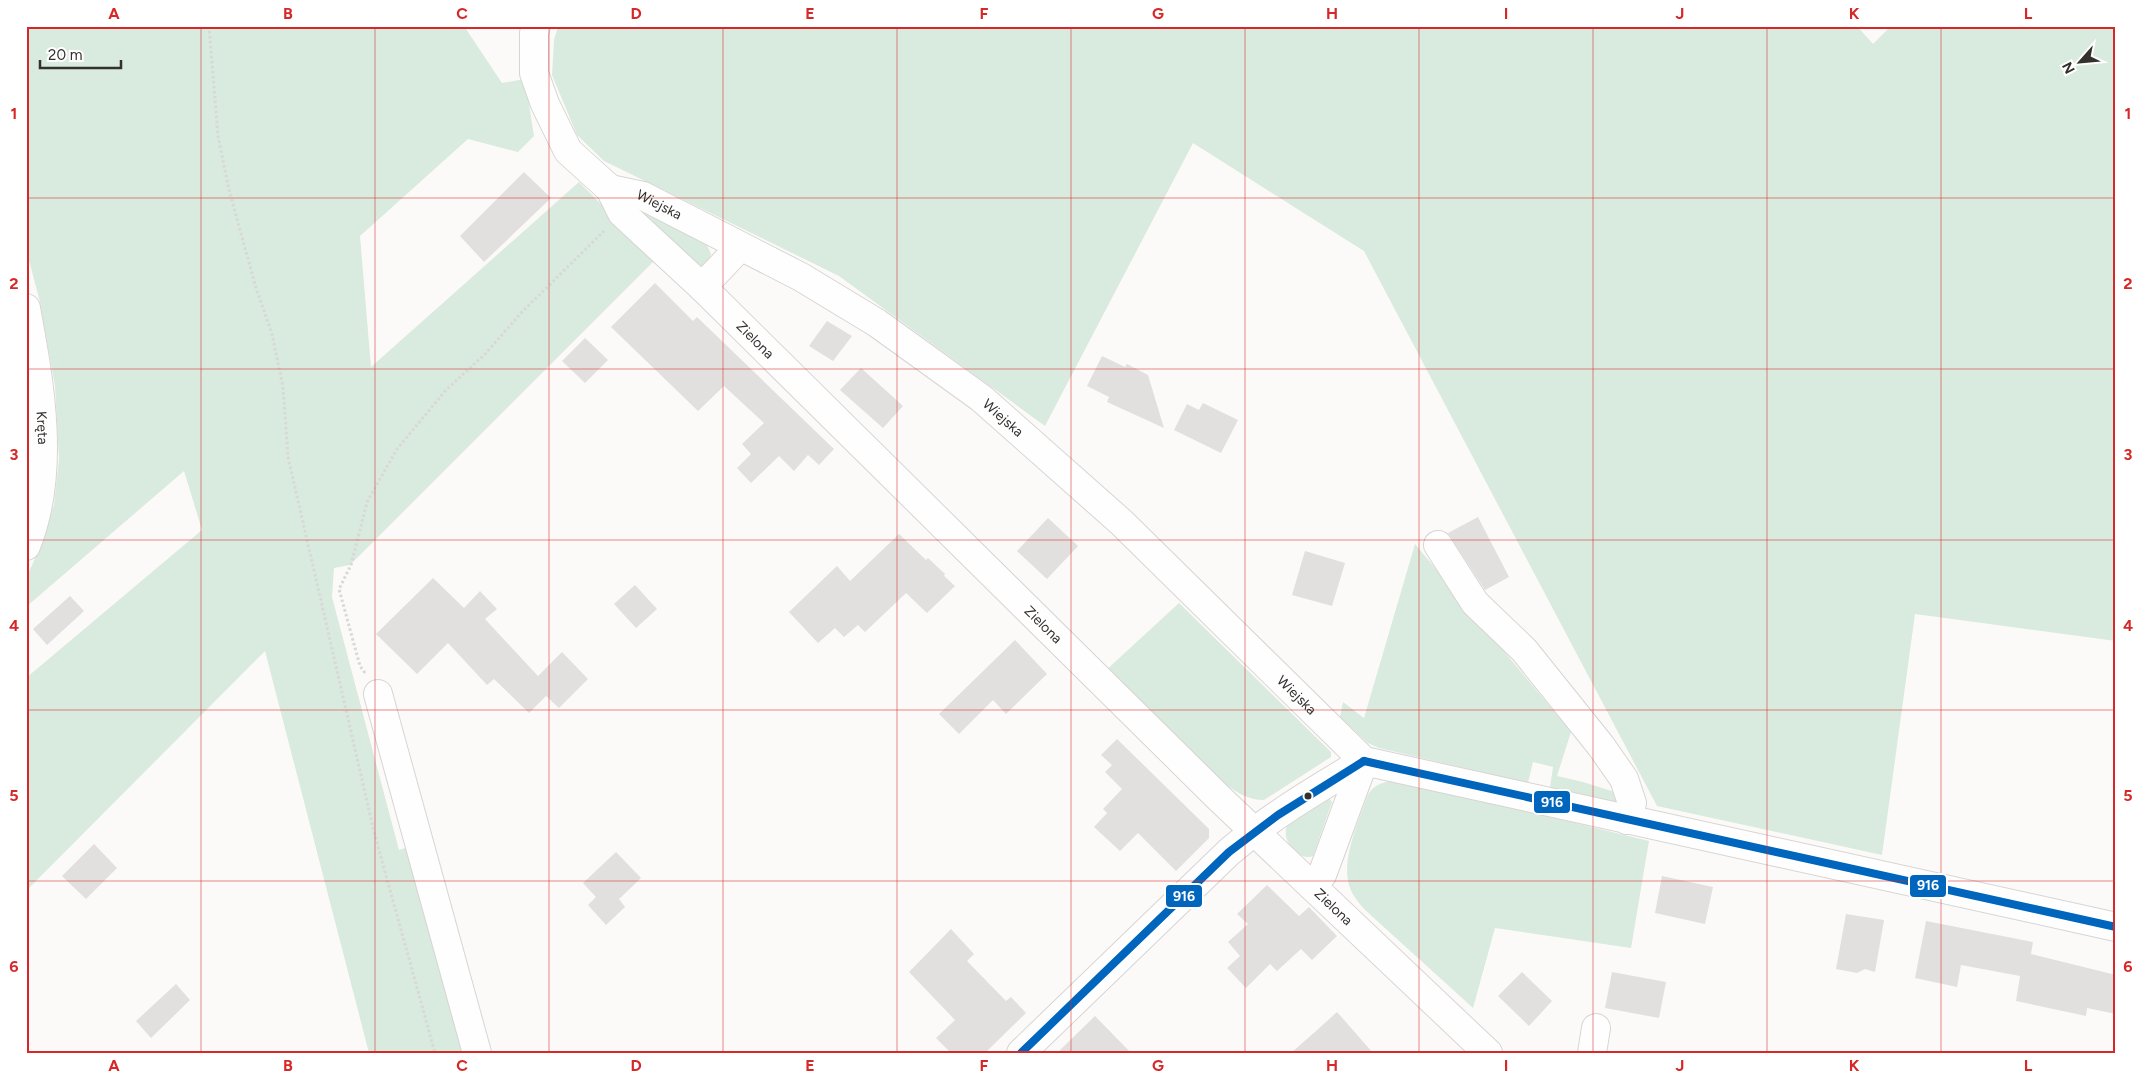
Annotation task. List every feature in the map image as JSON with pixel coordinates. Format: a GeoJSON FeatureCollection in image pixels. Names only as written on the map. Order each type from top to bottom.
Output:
{"type":"FeatureCollection","features":[{"type":"Feature","properties":{"kind":"street"},"geometry":{"type":"LineString","coordinates":[[536,26],[534,33],[534,72],[545,104],[568,151],[610,189]]}},
{"type":"Feature","properties":{"kind":"street","name":"Zielona"},"geometry":{"type":"LineString","coordinates":[[610,189],[622,213],[702,287],[1204,784],[1488,1053]]}},
{"type":"Feature","properties":{"kind":"street","name":"Wiejska"},"geometry":{"type":"LineString","coordinates":[[610,189],[644,196],[801,277],[877,323],[980,398],[1121,522],[1364,761]]}},
{"type":"Feature","properties":{"kind":"street"},"geometry":{"type":"LineString","coordinates":[[702,287],[740,247]]}},
{"type":"Feature","properties":{"kind":"street","name":"Kręta"},"geometry":{"type":"LineString","coordinates":[[26,308],[36,358],[44,450],[35,525],[26,546]]}},
{"type":"Feature","properties":{"kind":"street"},"geometry":{"type":"LineString","coordinates":[[1438,545],[1475,603],[1524,650],[1601,746],[1624,779],[1632,803],[1628,820]]}},
{"type":"Feature","properties":{"kind":"street"},"geometry":{"type":"LineString","coordinates":[[378,694],[477,1053]]}},
{"type":"Feature","properties":{"kind":"street"},"geometry":{"type":"LineString","coordinates":[[1311,885],[1322,875],[1364,761]]}},
{"type":"Feature","properties":{"kind":"street"},"geometry":{"type":"LineString","coordinates":[[1021,1053],[1222,859],[1254,831],[1364,761],[2116,926]]}},
{"type":"Feature","properties":{"kind":"path"},"geometry":{"type":"LineString","coordinates":[[209,26],[218,136],[229,190],[256,288],[272,334],[283,387],[288,458],[374,832],[435,1053]]}},
{"type":"Feature","properties":{"kind":"path"},"geometry":{"type":"LineString","coordinates":[[378,694],[360,666],[339,589],[351,565],[368,502],[397,449],[446,390],[486,353],[520,313],[622,213]]}},
{"type":"Feature","properties":{"kind":"green space"},"geometry":{"type":"Polygon","coordinates":[[[26,26],[464,26],[502,83],[525,79],[534,136],[518,152],[468,139],[360,236],[371,367],[579,182],[656,259],[350,565],[334,568],[332,597],[399,850],[414,845],[470,1053],[369,1053],[265,651],[26,891],[26,678],[202,530],[184,471],[26,607],[26,578],[39,550],[54,505],[59,459],[55,386],[40,302],[26,249],[26,26]]]}},
{"type":"Feature","properties":{"kind":"green space"},"geometry":{"type":"Polygon","coordinates":[[[558,26],[1857,26],[1873,44],[1891,26],[2116,26],[2116,641],[1915,614],[1882,855],[1657,806],[1364,251],[1193,143],[1045,426],[839,276],[604,161],[577,135],[552,75],[554,40],[558,26]]]}},
{"type":"Feature","properties":{"kind":"green space"},"geometry":{"type":"Polygon","coordinates":[[[643,211],[706,243],[711,254],[709,260],[700,269],[640,216],[643,211]]]}},
{"type":"Feature","properties":{"kind":"green space"},"geometry":{"type":"Polygon","coordinates":[[[26,387],[30,420],[26,512],[26,387]]]}},
{"type":"Feature","properties":{"kind":"green space"},"geometry":{"type":"Polygon","coordinates":[[[1415,544],[1571,732],[1557,776],[1618,793],[1620,803],[1550,788],[1553,767],[1533,762],[1528,783],[1379,748],[1368,743],[1340,717],[1343,702],[1364,718],[1415,544]]]}},
{"type":"Feature","properties":{"kind":"green space"},"geometry":{"type":"Polygon","coordinates":[[[1179,603],[1331,752],[1331,757],[1264,800],[1248,797],[1225,784],[1220,788],[1103,673],[1179,603]]]}},
{"type":"Feature","properties":{"kind":"green space"},"geometry":{"type":"Polygon","coordinates":[[[1398,780],[1649,841],[1631,948],[1495,928],[1473,1008],[1364,909],[1354,896],[1349,885],[1347,873],[1350,847],[1367,797],[1376,786],[1398,780]]]}},
{"type":"Feature","properties":{"kind":"green space"},"geometry":{"type":"Polygon","coordinates":[[[1329,798],[1332,802],[1313,856],[1302,856],[1288,842],[1286,830],[1288,824],[1329,798]]]}},
{"type":"Feature","properties":{"kind":"building"},"geometry":{"type":"Polygon","coordinates":[[[524,172],[551,198],[484,262],[460,236],[524,172]]]}},
{"type":"Feature","properties":{"kind":"building"},"geometry":{"type":"Polygon","coordinates":[[[655,283],[693,321],[697,317],[834,449],[819,465],[808,455],[794,471],[779,456],[751,483],[737,468],[751,454],[742,444],[764,423],[724,386],[698,411],[611,327],[655,283]]]}},
{"type":"Feature","properties":{"kind":"building"},"geometry":{"type":"Polygon","coordinates":[[[827,321],[852,336],[833,361],[809,346],[827,321]]]}},
{"type":"Feature","properties":{"kind":"building"},"geometry":{"type":"Polygon","coordinates":[[[585,338],[608,360],[585,383],[562,361],[585,338]]]}},
{"type":"Feature","properties":{"kind":"building"},"geometry":{"type":"Polygon","coordinates":[[[1102,356],[1125,367],[1127,364],[1148,375],[1164,428],[1107,402],[1109,397],[1087,386],[1102,356]]]}},
{"type":"Feature","properties":{"kind":"building"},"geometry":{"type":"Polygon","coordinates":[[[861,368],[903,406],[883,428],[840,390],[861,368]]]}},
{"type":"Feature","properties":{"kind":"building"},"geometry":{"type":"Polygon","coordinates":[[[1203,403],[1238,420],[1221,453],[1174,430],[1187,404],[1199,410],[1203,403]]]}},
{"type":"Feature","properties":{"kind":"building"},"geometry":{"type":"Polygon","coordinates":[[[1478,517],[1509,577],[1485,590],[1448,533],[1478,517]]]}},
{"type":"Feature","properties":{"kind":"building"},"geometry":{"type":"Polygon","coordinates":[[[1048,518],[1078,546],[1047,579],[1017,551],[1048,518]]]}},
{"type":"Feature","properties":{"kind":"building"},"geometry":{"type":"Polygon","coordinates":[[[899,534],[926,560],[928,558],[955,586],[927,613],[906,593],[865,632],[858,625],[844,637],[835,628],[818,643],[789,612],[837,566],[850,581],[899,534]]]}},
{"type":"Feature","properties":{"kind":"building"},"geometry":{"type":"Polygon","coordinates":[[[1305,551],[1345,563],[1332,606],[1292,595],[1305,551]]]}},
{"type":"Feature","properties":{"kind":"building"},"geometry":{"type":"Polygon","coordinates":[[[433,578],[464,608],[480,591],[497,609],[485,619],[538,676],[562,652],[588,679],[559,708],[546,696],[529,713],[494,679],[487,685],[448,643],[417,674],[376,634],[433,578]]]}},
{"type":"Feature","properties":{"kind":"building"},"geometry":{"type":"Polygon","coordinates":[[[635,585],[657,609],[636,628],[614,604],[635,585]]]}},
{"type":"Feature","properties":{"kind":"building"},"geometry":{"type":"Polygon","coordinates":[[[70,596],[84,611],[47,645],[33,629],[70,596]]]}},
{"type":"Feature","properties":{"kind":"building"},"geometry":{"type":"Polygon","coordinates":[[[1015,640],[1047,674],[1006,714],[993,700],[959,734],[939,714],[1015,640]]]}},
{"type":"Feature","properties":{"kind":"building"},"geometry":{"type":"Polygon","coordinates":[[[1117,739],[1209,829],[1209,838],[1176,871],[1138,833],[1120,851],[1094,827],[1107,813],[1103,809],[1122,789],[1105,772],[1112,765],[1101,755],[1117,739]]]}},
{"type":"Feature","properties":{"kind":"building"},"geometry":{"type":"Polygon","coordinates":[[[94,844],[117,868],[86,899],[62,876],[94,844]]]}},
{"type":"Feature","properties":{"kind":"building"},"geometry":{"type":"Polygon","coordinates":[[[616,852],[641,878],[619,899],[625,907],[606,925],[588,905],[596,897],[583,883],[616,852]]]}},
{"type":"Feature","properties":{"kind":"building"},"geometry":{"type":"Polygon","coordinates":[[[1662,876],[1713,887],[1705,924],[1655,913],[1662,876]]]}},
{"type":"Feature","properties":{"kind":"building"},"geometry":{"type":"Polygon","coordinates":[[[1267,885],[1299,916],[1309,907],[1337,936],[1312,960],[1301,949],[1277,971],[1270,964],[1246,988],[1227,968],[1240,956],[1228,942],[1248,924],[1237,914],[1267,885]]]}},
{"type":"Feature","properties":{"kind":"building"},"geometry":{"type":"Polygon","coordinates":[[[1846,914],[1884,920],[1875,972],[1865,969],[1857,973],[1836,969],[1846,914]]]}},
{"type":"Feature","properties":{"kind":"building"},"geometry":{"type":"Polygon","coordinates":[[[1926,921],[2033,942],[2031,954],[2116,975],[2116,1014],[2087,1008],[2086,1016],[2016,1001],[2020,976],[1961,965],[1957,987],[1915,978],[1926,921]]]}},
{"type":"Feature","properties":{"kind":"building"},"geometry":{"type":"Polygon","coordinates":[[[951,929],[974,954],[967,961],[1006,1001],[1011,997],[1026,1013],[985,1053],[951,1053],[936,1038],[955,1020],[909,972],[951,929]]]}},
{"type":"Feature","properties":{"kind":"building"},"geometry":{"type":"Polygon","coordinates":[[[1522,972],[1552,1001],[1529,1026],[1498,996],[1522,972]]]}},
{"type":"Feature","properties":{"kind":"building"},"geometry":{"type":"Polygon","coordinates":[[[1612,972],[1666,982],[1659,1018],[1605,1008],[1612,972]]]}},
{"type":"Feature","properties":{"kind":"building"},"geometry":{"type":"Polygon","coordinates":[[[176,984],[190,1000],[151,1038],[136,1021],[176,984]]]}},
{"type":"Feature","properties":{"kind":"building"},"geometry":{"type":"Polygon","coordinates":[[[1337,1012],[1373,1053],[1291,1053],[1316,1031],[1337,1012]]]}},
{"type":"Feature","properties":{"kind":"building"},"geometry":{"type":"Polygon","coordinates":[[[1095,1016],[1131,1053],[1057,1053],[1095,1016]]]}},
{"type":"Feature","properties":{"kind":"transit line","name":"916"},"geometry":{"type":"LineString","coordinates":[[1364,761],[2116,927]]}},
{"type":"Feature","properties":{"kind":"transit line","name":"916"},"geometry":{"type":"LineString","coordinates":[[1021,1053],[1229,852],[1278,815],[1364,761]]}}]}
